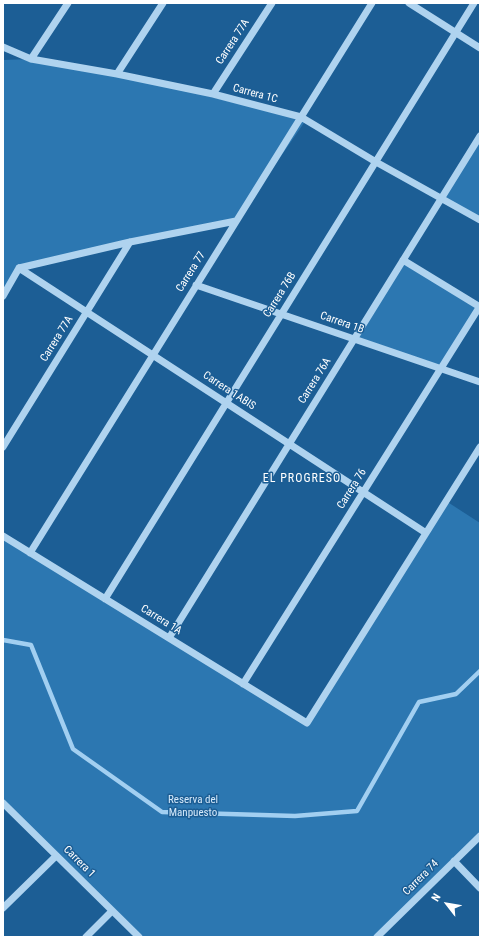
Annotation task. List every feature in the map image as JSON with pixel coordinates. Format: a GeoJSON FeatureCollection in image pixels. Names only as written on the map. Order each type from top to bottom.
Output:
{"type":"FeatureCollection","features":[{"type":"Feature","properties":{"kind":"street"},"geometry":{"type":"LineString","coordinates":[[31,59],[68,3]]}},
{"type":"Feature","properties":{"kind":"street"},"geometry":{"type":"LineString","coordinates":[[117,74],[163,3]]}},
{"type":"Feature","properties":{"kind":"street","name":"Carrera 77A"},"geometry":{"type":"LineString","coordinates":[[213,94],[272,3]]}},
{"type":"Feature","properties":{"kind":"street","name":"Carrera 77"},"geometry":{"type":"LineString","coordinates":[[30,553],[372,3]]}},
{"type":"Feature","properties":{"kind":"street"},"geometry":{"type":"LineString","coordinates":[[409,3],[480,48]]}},
{"type":"Feature","properties":{"kind":"street","name":"Carrera 76B"},"geometry":{"type":"LineString","coordinates":[[105,599],[474,3]]}},
{"type":"Feature","properties":{"kind":"street","name":"Carrera 1C"},"geometry":{"type":"LineString","coordinates":[[3,46],[31,59],[117,74],[213,94],[301,117],[376,162],[480,220]]}},
{"type":"Feature","properties":{"kind":"street","name":"Carrera 76A"},"geometry":{"type":"LineString","coordinates":[[169,638],[480,136]]}},
{"type":"Feature","properties":{"kind":"street"},"geometry":{"type":"LineString","coordinates":[[3,296],[19,268],[130,242],[236,221]]}},
{"type":"Feature","properties":{"kind":"street","name":"Carrera 77A"},"geometry":{"type":"LineString","coordinates":[[3,447],[130,242]]}},
{"type":"Feature","properties":{"kind":"street"},"geometry":{"type":"LineString","coordinates":[[403,260],[480,306]]}},
{"type":"Feature","properties":{"kind":"street","name":"Carrera 1ABIS"},"geometry":{"type":"LineString","coordinates":[[19,268],[426,533]]}},
{"type":"Feature","properties":{"kind":"street","name":"Carrera 1B"},"geometry":{"type":"LineString","coordinates":[[196,285],[480,382]]}},
{"type":"Feature","properties":{"kind":"street","name":"Carrera 76"},"geometry":{"type":"LineString","coordinates":[[243,684],[480,306]]}},
{"type":"Feature","properties":{"kind":"street"},"geometry":{"type":"LineString","coordinates":[[426,533],[480,447]]}},
{"type":"Feature","properties":{"kind":"street","name":"Carrera 1A"},"geometry":{"type":"LineString","coordinates":[[3,536],[307,723],[426,533]]}},
{"type":"Feature","properties":{"kind":"street","name":"Carrera 1"},"geometry":{"type":"LineString","coordinates":[[3,803],[139,937]]}},
{"type":"Feature","properties":{"kind":"street","name":"Carrera 74"},"geometry":{"type":"LineString","coordinates":[[378,937],[480,836]]}},
{"type":"Feature","properties":{"kind":"street"},"geometry":{"type":"LineString","coordinates":[[3,908],[56,856]]}},
{"type":"Feature","properties":{"kind":"street"},"geometry":{"type":"LineString","coordinates":[[454,861],[480,888]]}},
{"type":"Feature","properties":{"kind":"street"},"geometry":{"type":"LineString","coordinates":[[86,937],[112,911]]}},
{"type":"Feature","properties":{"kind":"green space"},"geometry":{"type":"Polygon","coordinates":[[[31,59],[117,74],[306,120],[236,221],[20,268],[3,296],[3,60],[31,59]]]}},
{"type":"Feature","properties":{"kind":"green space"},"geometry":{"type":"Polygon","coordinates":[[[480,136],[480,220],[441,199],[480,136]]]}},
{"type":"Feature","properties":{"kind":"green space"},"geometry":{"type":"Polygon","coordinates":[[[403,260],[480,307],[441,369],[354,339],[403,260]]]}},
{"type":"Feature","properties":{"kind":"green space","name":"Reserva del Manpuesto"},"geometry":{"type":"Polygon","coordinates":[[[446,501],[480,523],[480,836],[379,937],[141,937],[3,803],[3,536],[307,723],[446,501]]]}},
{"type":"Feature","properties":{"kind":"waterway"},"geometry":{"type":"LineString","coordinates":[[3,640],[31,645],[73,749],[162,812],[295,816],[357,811],[419,702],[456,694],[480,671]]}},
{"type":"Feature","properties":{"kind":"district","name":"EL PROGRESO"},"geometry":{"type":"Point","coordinates":[302,479]}}]}
